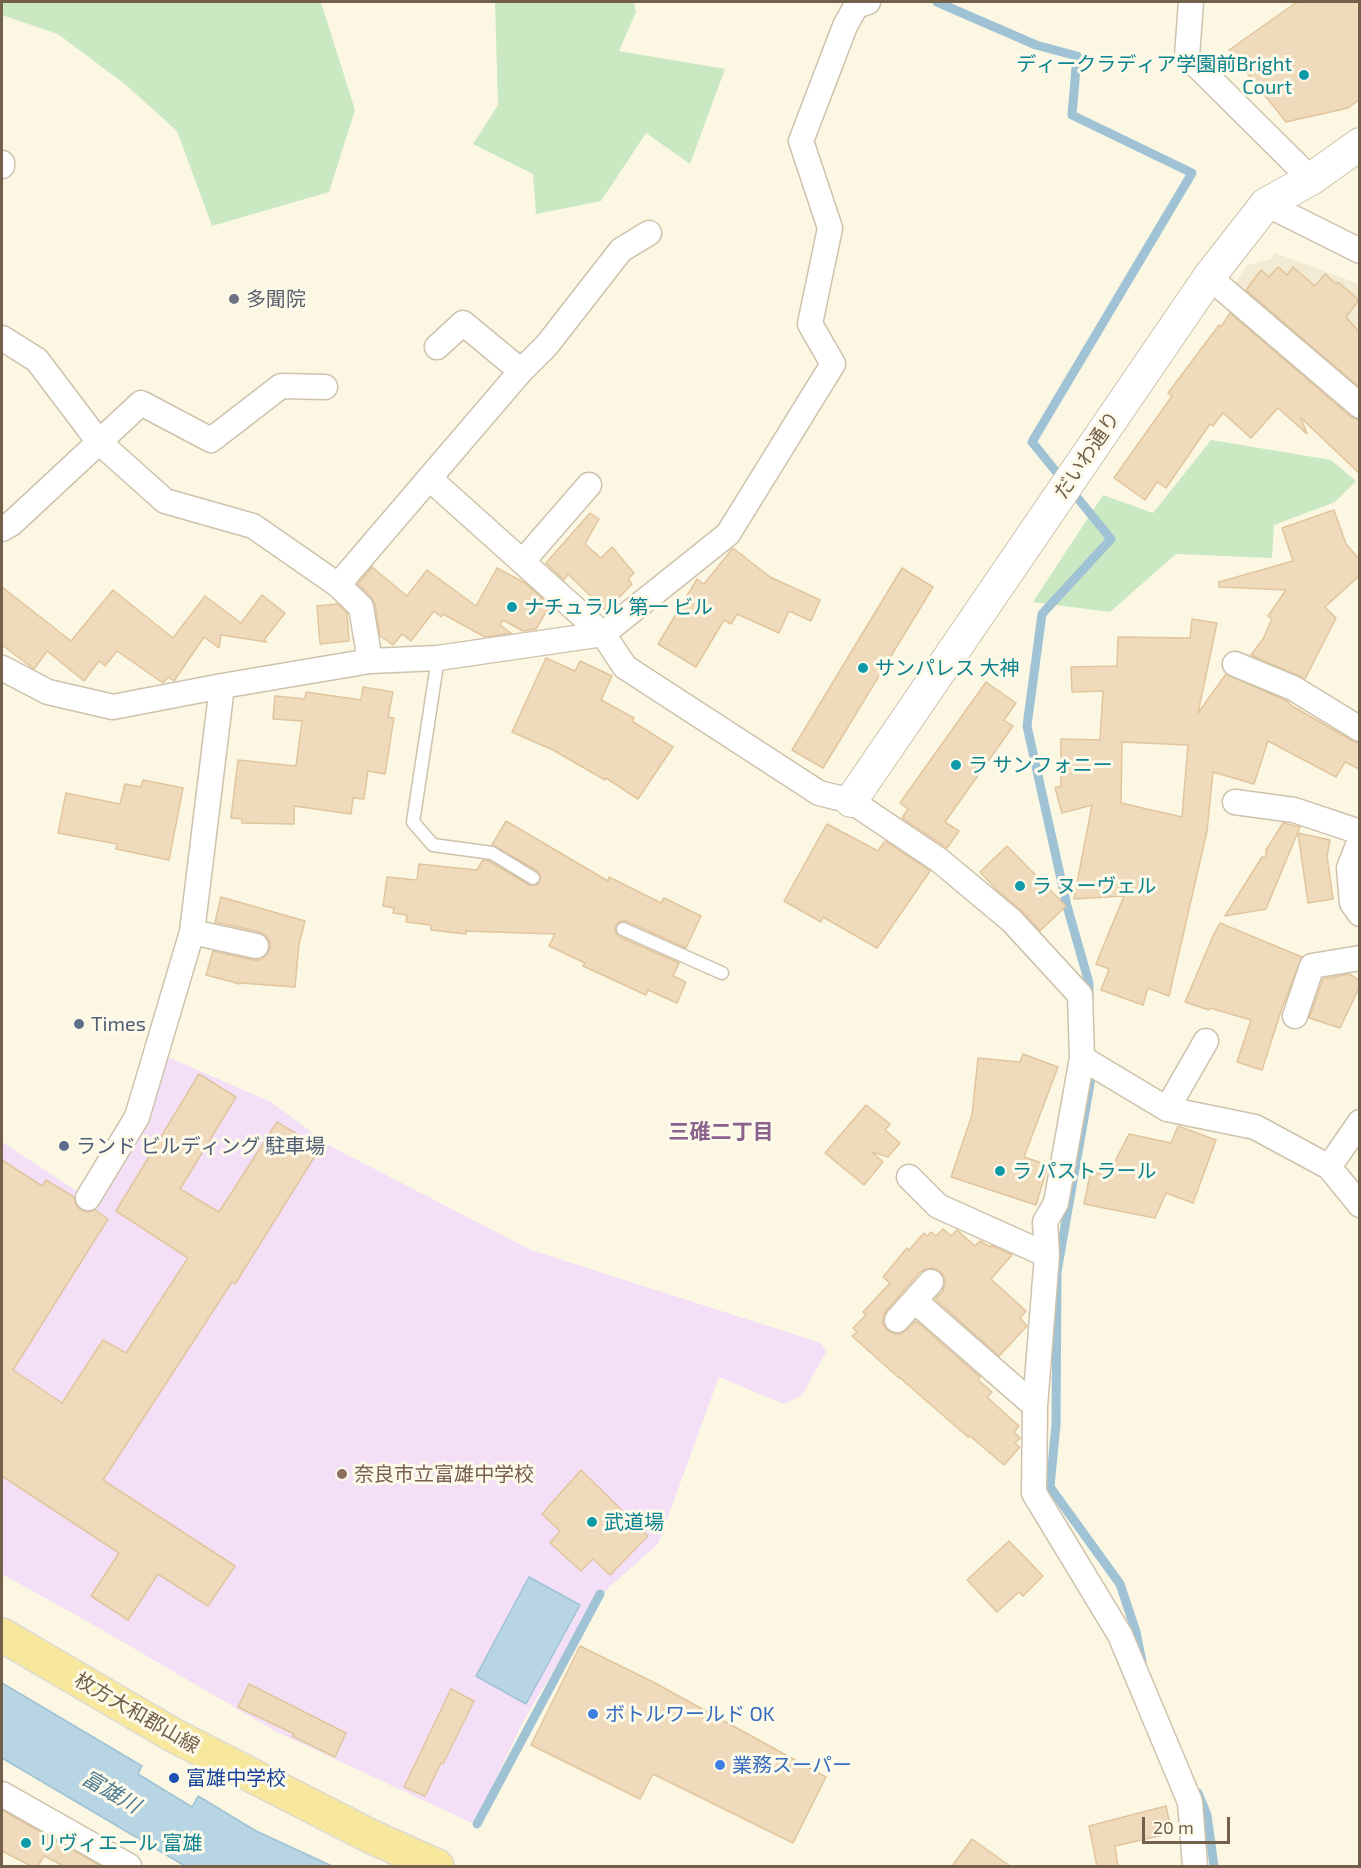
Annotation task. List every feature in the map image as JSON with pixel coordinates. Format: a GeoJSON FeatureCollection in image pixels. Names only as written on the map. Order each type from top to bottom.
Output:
{"type":"FeatureCollection","features":[{"type":"Feature","properties":{"kind":"main road","name":"枚方大和郡山線"},"geometry":{"type":"LineString","coordinates":[[2,1635],[173,1735],[372,1837],[437,1866]]}},
{"type":"Feature","properties":{"kind":"street"},"geometry":{"type":"LineString","coordinates":[[2,668],[48,692],[113,707],[370,661],[438,658],[603,634],[728,534],[833,364],[810,324],[830,228],[801,141],[845,27],[856,6],[868,2]]}},
{"type":"Feature","properties":{"kind":"street"},"geometry":{"type":"LineString","coordinates":[[1191,2],[1186,56],[1311,179]]}},
{"type":"Feature","properties":{"kind":"street","name":"だいわ通り"},"geometry":{"type":"LineString","coordinates":[[851,801],[1209,277],[1266,204],[1311,179],[1359,144]]}},
{"type":"Feature","properties":{"kind":"street"},"geometry":{"type":"LineString","coordinates":[[1266,204],[1359,251]]}},
{"type":"Feature","properties":{"kind":"street"},"geometry":{"type":"LineString","coordinates":[[338,585],[521,371],[547,345],[621,250],[650,233]]}},
{"type":"Feature","properties":{"kind":"street"},"geometry":{"type":"LineString","coordinates":[[1209,277],[1359,406]]}},
{"type":"Feature","properties":{"kind":"street"},"geometry":{"type":"LineString","coordinates":[[437,347],[463,323],[521,371]]}},
{"type":"Feature","properties":{"kind":"street"},"geometry":{"type":"LineString","coordinates":[[2,339],[36,360],[99,442],[165,501],[253,526],[338,585],[361,607],[370,661]]}},
{"type":"Feature","properties":{"kind":"street"},"geometry":{"type":"LineString","coordinates":[[2,529],[11,524],[141,403],[211,440],[281,386],[325,387]]}},
{"type":"Feature","properties":{"kind":"street"},"geometry":{"type":"LineString","coordinates":[[430,479],[603,634],[625,667],[819,793],[851,801],[939,860],[1012,921],[1080,995],[1082,1058],[1056,1203],[1045,1222],[1047,1255],[1035,1406],[1034,1493],[1120,1635],[1190,1802],[1195,1866]]}},
{"type":"Feature","properties":{"kind":"street"},"geometry":{"type":"LineString","coordinates":[[523,561],[589,485]]}},
{"type":"Feature","properties":{"kind":"street"},"geometry":{"type":"LineString","coordinates":[[1235,664],[1293,688],[1359,729]]}},
{"type":"Feature","properties":{"kind":"street"},"geometry":{"type":"LineString","coordinates":[[88,1198],[137,1118],[192,932],[222,686]]}},
{"type":"Feature","properties":{"kind":"street"},"geometry":{"type":"LineString","coordinates":[[1235,802],[1294,810],[1359,832]]}},
{"type":"Feature","properties":{"kind":"street"},"geometry":{"type":"LineString","coordinates":[[1359,840],[1349,868],[1352,903],[1359,914]]}},
{"type":"Feature","properties":{"kind":"street"},"geometry":{"type":"LineString","coordinates":[[192,932],[256,946]]}},
{"type":"Feature","properties":{"kind":"street"},"geometry":{"type":"LineString","coordinates":[[1296,1016],[1312,966],[1359,958]]}},
{"type":"Feature","properties":{"kind":"street"},"geometry":{"type":"LineString","coordinates":[[1167,1109],[1206,1041]]}},
{"type":"Feature","properties":{"kind":"street"},"geometry":{"type":"LineString","coordinates":[[1082,1058],[1167,1109],[1255,1127],[1329,1167],[1359,1205]]}},
{"type":"Feature","properties":{"kind":"street"},"geometry":{"type":"LineString","coordinates":[[1329,1167],[1359,1122]]}},
{"type":"Feature","properties":{"kind":"street"},"geometry":{"type":"LineString","coordinates":[[909,1177],[938,1206],[1047,1255]]}},
{"type":"Feature","properties":{"kind":"street"},"geometry":{"type":"LineString","coordinates":[[897,1320],[931,1282]]}},
{"type":"Feature","properties":{"kind":"street"},"geometry":{"type":"LineString","coordinates":[[915,1301],[1035,1406]]}},
{"type":"Feature","properties":{"kind":"street"},"geometry":{"type":"LineString","coordinates":[[2,1794],[129,1866]]}},
{"type":"Feature","properties":{"kind":"lane"},"geometry":{"type":"LineString","coordinates":[[438,658],[414,822],[432,845],[492,853],[533,878]]}},
{"type":"Feature","properties":{"kind":"lane"},"geometry":{"type":"LineString","coordinates":[[623,929],[722,973]]}},
{"type":"Feature","properties":{"kind":"shaded area"},"geometry":{"type":"Polygon","coordinates":[[[1275,253],[1359,284],[1359,393],[1232,288],[1247,265],[1271,259],[1275,253]]]}},
{"type":"Feature","properties":{"kind":"shaded area","name":"奈良市立富雄中学校"},"geometry":{"type":"Polygon","coordinates":[[[161,1054],[271,1102],[332,1147],[531,1250],[821,1343],[826,1352],[802,1395],[784,1404],[719,1377],[658,1544],[596,1599],[525,1718],[474,1824],[275,1731],[2,1574],[2,1142],[92,1201],[161,1054]]]}},
{"type":"Feature","properties":{"kind":"green space"},"geometry":{"type":"Polygon","coordinates":[[[2,2],[321,2],[355,110],[329,192],[212,226],[177,131],[126,85],[58,34],[2,15],[2,2]]]}},
{"type":"Feature","properties":{"kind":"green space"},"geometry":{"type":"Polygon","coordinates":[[[495,2],[634,2],[636,12],[619,51],[725,69],[690,164],[646,133],[601,201],[536,214],[533,174],[473,144],[498,105],[495,2]]]}},
{"type":"Feature","properties":{"kind":"green space"},"geometry":{"type":"Polygon","coordinates":[[[1211,440],[1331,460],[1356,481],[1335,502],[1274,525],[1272,558],[1176,554],[1110,612],[1033,602],[1103,495],[1153,513],[1211,440]]]}},
{"type":"Feature","properties":{"kind":"water"},"geometry":{"type":"Polygon","coordinates":[[[529,1577],[580,1605],[526,1704],[476,1676],[529,1577]]]}},
{"type":"Feature","properties":{"kind":"water","name":"富雄川"},"geometry":{"type":"Polygon","coordinates":[[[2,1683],[142,1766],[138,1774],[192,1807],[198,1796],[256,1831],[332,1866],[185,1866],[2,1758],[2,1683]]]}},
{"type":"Feature","properties":{"kind":"building","name":"ディークラディア学園前Bright Court"},"geometry":{"type":"Polygon","coordinates":[[[1297,2],[1359,2],[1359,100],[1348,108],[1286,122],[1229,50],[1297,2]]]}},
{"type":"Feature","properties":{"kind":"building"},"geometry":{"type":"Polygon","coordinates":[[[1278,267],[1287,275],[1293,267],[1315,286],[1325,274],[1359,300],[1346,317],[1359,332],[1359,387],[1246,290],[1261,270],[1269,277],[1278,267]]]}},
{"type":"Feature","properties":{"kind":"building"},"geometry":{"type":"Polygon","coordinates":[[[1230,313],[1351,417],[1359,420],[1359,473],[1301,418],[1307,434],[1278,408],[1251,438],[1223,413],[1213,426],[1210,424],[1166,488],[1157,482],[1145,500],[1114,478],[1172,396],[1168,393],[1230,313]]]}},
{"type":"Feature","properties":{"kind":"building"},"geometry":{"type":"Polygon","coordinates":[[[1334,510],[1346,544],[1359,559],[1359,576],[1325,607],[1336,618],[1305,679],[1251,655],[1263,639],[1272,619],[1268,616],[1286,590],[1219,587],[1219,582],[1293,561],[1282,528],[1334,510]]]}},
{"type":"Feature","properties":{"kind":"building"},"geometry":{"type":"Polygon","coordinates":[[[590,513],[599,519],[585,544],[601,558],[612,547],[634,573],[628,579],[632,584],[606,611],[568,574],[564,580],[546,563],[590,513]]]}},
{"type":"Feature","properties":{"kind":"building"},"geometry":{"type":"Polygon","coordinates":[[[733,548],[770,577],[820,600],[811,621],[789,611],[779,633],[737,614],[731,624],[724,620],[696,667],[658,644],[697,579],[704,584],[733,548]]]}},
{"type":"Feature","properties":{"kind":"building"},"geometry":{"type":"Polygon","coordinates":[[[372,567],[407,596],[427,570],[476,606],[497,568],[525,583],[550,605],[536,629],[523,631],[503,620],[500,625],[511,633],[485,637],[443,614],[441,617],[434,611],[411,641],[402,634],[393,645],[380,636],[375,604],[358,584],[372,567]]]}},
{"type":"Feature","properties":{"kind":"building","name":"サンパレス 大神"},"geometry":{"type":"Polygon","coordinates":[[[902,568],[933,587],[823,768],[792,750],[902,568]]]}},
{"type":"Feature","properties":{"kind":"building"},"geometry":{"type":"Polygon","coordinates":[[[2,587],[71,641],[113,590],[173,638],[205,596],[241,623],[262,595],[285,613],[264,640],[267,642],[221,635],[219,648],[204,637],[174,681],[168,677],[163,683],[117,651],[105,666],[99,661],[84,681],[47,651],[34,669],[2,645],[2,587]]]}},
{"type":"Feature","properties":{"kind":"building"},"geometry":{"type":"Polygon","coordinates":[[[338,604],[347,613],[349,641],[320,644],[317,606],[338,604]]]}},
{"type":"Feature","properties":{"kind":"building"},"geometry":{"type":"Polygon","coordinates":[[[1192,619],[1217,623],[1198,713],[1226,674],[1287,701],[1359,743],[1359,769],[1345,762],[1336,777],[1268,741],[1254,784],[1213,772],[1207,831],[1169,996],[1148,988],[1143,1005],[1101,990],[1109,969],[1096,964],[1124,896],[1074,899],[1092,805],[1062,813],[1055,788],[1061,786],[1061,739],[1100,740],[1103,691],[1072,692],[1071,667],[1117,666],[1118,637],[1190,638],[1192,619]],[[1122,742],[1121,803],[1182,817],[1188,745],[1122,742]]]}},
{"type":"Feature","properties":{"kind":"building"},"geometry":{"type":"Polygon","coordinates":[[[546,658],[575,671],[580,661],[612,676],[601,700],[634,718],[632,721],[673,747],[638,799],[606,778],[605,780],[553,750],[512,732],[546,658]]]}},
{"type":"Feature","properties":{"kind":"building","name":"ラ サンフォニー"},"geometry":{"type":"Polygon","coordinates":[[[986,682],[1016,703],[1004,720],[1013,726],[945,822],[959,831],[947,848],[902,818],[908,809],[900,803],[986,682]]]}},
{"type":"Feature","properties":{"kind":"building"},"geometry":{"type":"Polygon","coordinates":[[[363,687],[393,692],[388,717],[394,718],[385,774],[368,771],[364,799],[353,798],[351,814],[294,806],[294,824],[242,823],[242,819],[231,818],[238,760],[296,766],[302,721],[273,719],[275,696],[305,699],[306,692],[361,700],[363,687]]]}},
{"type":"Feature","properties":{"kind":"building"},"geometry":{"type":"Polygon","coordinates":[[[143,780],[183,788],[169,860],[116,849],[117,844],[58,833],[66,793],[120,804],[125,784],[141,787],[143,780]]]}},
{"type":"Feature","properties":{"kind":"building"},"geometry":{"type":"Polygon","coordinates":[[[506,821],[608,881],[609,877],[661,903],[664,898],[701,916],[686,948],[626,921],[619,922],[615,926],[616,933],[620,937],[679,963],[673,976],[686,982],[677,1003],[648,990],[646,995],[583,966],[585,963],[549,946],[555,934],[466,931],[466,934],[431,930],[431,925],[406,922],[407,915],[393,913],[394,908],[383,906],[387,877],[417,880],[419,864],[477,870],[483,860],[489,861],[529,885],[537,885],[541,878],[538,871],[492,845],[506,821]]]}},
{"type":"Feature","properties":{"kind":"building"},"geometry":{"type":"Polygon","coordinates":[[[1283,823],[1300,827],[1266,909],[1225,916],[1262,857],[1266,858],[1266,850],[1283,823]]]}},
{"type":"Feature","properties":{"kind":"building"},"geometry":{"type":"Polygon","coordinates":[[[827,824],[878,851],[885,841],[930,871],[877,948],[823,917],[821,922],[784,901],[827,824]]]}},
{"type":"Feature","properties":{"kind":"building"},"geometry":{"type":"Polygon","coordinates":[[[1298,833],[1330,840],[1327,856],[1333,899],[1308,903],[1298,833]]]}},
{"type":"Feature","properties":{"kind":"building","name":"ラ ヌーヴェル"},"geometry":{"type":"Polygon","coordinates":[[[1007,846],[1066,906],[1040,931],[980,872],[1007,846]]]}},
{"type":"Feature","properties":{"kind":"building"},"geometry":{"type":"Polygon","coordinates":[[[221,897],[305,921],[299,944],[295,987],[240,984],[206,975],[213,951],[260,960],[266,956],[270,948],[270,942],[260,932],[215,922],[221,897]]]}},
{"type":"Feature","properties":{"kind":"building"},"geometry":{"type":"Polygon","coordinates":[[[1220,923],[1302,957],[1282,1008],[1262,1070],[1237,1062],[1251,1020],[1185,1002],[1220,923]]]}},
{"type":"Feature","properties":{"kind":"building"},"geometry":{"type":"Polygon","coordinates":[[[1349,974],[1359,980],[1359,988],[1340,1028],[1309,1018],[1323,979],[1349,974]]]}},
{"type":"Feature","properties":{"kind":"building"},"geometry":{"type":"Polygon","coordinates":[[[1023,1054],[1058,1067],[1024,1157],[1048,1165],[1036,1205],[951,1177],[972,1115],[978,1058],[1020,1062],[1023,1054]]]}},
{"type":"Feature","properties":{"kind":"building"},"geometry":{"type":"Polygon","coordinates":[[[199,1074],[236,1097],[180,1189],[219,1212],[277,1122],[320,1148],[235,1284],[232,1282],[103,1480],[235,1566],[208,1606],[158,1574],[128,1620],[91,1596],[119,1553],[2,1476],[2,1160],[42,1186],[46,1180],[74,1197],[76,1205],[81,1210],[88,1212],[95,1210],[108,1219],[13,1370],[62,1403],[103,1340],[126,1353],[188,1258],[116,1211],[199,1074]]]}},
{"type":"Feature","properties":{"kind":"building"},"geometry":{"type":"Polygon","coordinates":[[[866,1105],[890,1124],[885,1130],[900,1143],[888,1157],[872,1152],[883,1162],[864,1185],[825,1153],[866,1105]]]}},
{"type":"Feature","properties":{"kind":"building"},"geometry":{"type":"Polygon","coordinates":[[[1178,1126],[1216,1140],[1193,1203],[1166,1193],[1155,1218],[1084,1204],[1091,1170],[1107,1177],[1129,1134],[1171,1143],[1178,1126]]]}},
{"type":"Feature","properties":{"kind":"building"},"geometry":{"type":"Polygon","coordinates":[[[943,1229],[951,1236],[957,1230],[975,1246],[980,1241],[1012,1255],[991,1279],[1026,1311],[1020,1318],[1027,1326],[999,1356],[935,1299],[942,1292],[945,1278],[941,1272],[933,1268],[920,1272],[886,1311],[883,1324],[888,1331],[901,1334],[916,1321],[980,1377],[978,1380],[992,1392],[987,1397],[1019,1426],[1014,1432],[1020,1438],[1015,1443],[1020,1447],[1004,1465],[970,1436],[968,1437],[852,1336],[857,1332],[853,1328],[866,1315],[863,1312],[890,1283],[883,1277],[907,1248],[909,1250],[924,1233],[927,1236],[931,1232],[936,1236],[943,1229]]]}},
{"type":"Feature","properties":{"kind":"building","name":"武道場"},"geometry":{"type":"Polygon","coordinates":[[[581,1470],[648,1536],[610,1575],[593,1559],[581,1571],[550,1543],[560,1531],[542,1514],[581,1470]]]}},
{"type":"Feature","properties":{"kind":"building"},"geometry":{"type":"Polygon","coordinates":[[[1009,1541],[1043,1576],[1023,1596],[1019,1592],[997,1612],[967,1580],[1009,1541]]]}},
{"type":"Feature","properties":{"kind":"building"},"geometry":{"type":"Polygon","coordinates":[[[580,1646],[655,1683],[826,1777],[793,1843],[653,1774],[640,1799],[531,1745],[580,1646]]]}},
{"type":"Feature","properties":{"kind":"building"},"geometry":{"type":"Polygon","coordinates":[[[249,1684],[346,1733],[335,1757],[238,1707],[249,1684]]]}},
{"type":"Feature","properties":{"kind":"building"},"geometry":{"type":"Polygon","coordinates":[[[451,1689],[474,1701],[425,1796],[404,1787],[451,1689]]]}},
{"type":"Feature","properties":{"kind":"building"},"geometry":{"type":"Polygon","coordinates":[[[1166,1806],[1172,1833],[1115,1846],[1118,1866],[1097,1866],[1089,1826],[1166,1806]]]}},
{"type":"Feature","properties":{"kind":"building","name":"リヴィエール 富雄"},"geometry":{"type":"Polygon","coordinates":[[[2,1810],[101,1866],[64,1866],[44,1856],[38,1866],[31,1866],[2,1851],[2,1810]]]}},
{"type":"Feature","properties":{"kind":"building"},"geometry":{"type":"Polygon","coordinates":[[[972,1839],[1010,1866],[952,1866],[972,1839]]]}},
{"type":"Feature","properties":{"kind":"waterway"},"geometry":{"type":"LineString","coordinates":[[937,2],[1036,45],[1077,56],[1072,115],[1192,173],[1032,442],[1111,539],[1042,614],[1027,726],[1067,906],[1089,983],[1089,999]]}},
{"type":"Feature","properties":{"kind":"waterway"},"geometry":{"type":"LineString","coordinates":[[1091,1066],[1091,1078],[1057,1272],[1056,1425],[1050,1487],[1120,1584],[1136,1632],[1142,1662]]}},
{"type":"Feature","properties":{"kind":"waterway"},"geometry":{"type":"LineString","coordinates":[[477,1824],[600,1594]]}},
{"type":"Feature","properties":{"kind":"waterway"},"geometry":{"type":"LineString","coordinates":[[1198,1793],[1207,1815],[1214,1866]]}},
{"type":"Feature","properties":{"kind":"place","name":"ディークラディア学園前Bright Court"},"geometry":{"type":"Point","coordinates":[1304,75]}},
{"type":"Feature","properties":{"kind":"place","name":"多聞院"},"geometry":{"type":"Point","coordinates":[234,299]}},
{"type":"Feature","properties":{"kind":"place","name":"ナチュラル 第一 ビル"},"geometry":{"type":"Point","coordinates":[512,607]}},
{"type":"Feature","properties":{"kind":"place","name":"サンパレス 大神"},"geometry":{"type":"Point","coordinates":[863,668]}},
{"type":"Feature","properties":{"kind":"place","name":"ラ サンフォニー"},"geometry":{"type":"Point","coordinates":[956,765]}},
{"type":"Feature","properties":{"kind":"place","name":"ラ ヌーヴェル"},"geometry":{"type":"Point","coordinates":[1020,886]}},
{"type":"Feature","properties":{"kind":"place","name":"Times"},"geometry":{"type":"Point","coordinates":[79,1024]}},
{"type":"Feature","properties":{"kind":"place","name":"ランド ビルディング 駐車場"},"geometry":{"type":"Point","coordinates":[64,1146]}},
{"type":"Feature","properties":{"kind":"place","name":"ラ パストラール"},"geometry":{"type":"Point","coordinates":[1000,1171]}},
{"type":"Feature","properties":{"kind":"place","name":"奈良市立富雄中学校"},"geometry":{"type":"Point","coordinates":[342,1474]}},
{"type":"Feature","properties":{"kind":"place","name":"武道場"},"geometry":{"type":"Point","coordinates":[592,1522]}},
{"type":"Feature","properties":{"kind":"place","name":"ボトルワールド OK"},"geometry":{"type":"Point","coordinates":[593,1714]}},
{"type":"Feature","properties":{"kind":"place","name":"業務スーパー"},"geometry":{"type":"Point","coordinates":[720,1765]}},
{"type":"Feature","properties":{"kind":"place","name":"富雄中学校"},"geometry":{"type":"Point","coordinates":[174,1778]}},
{"type":"Feature","properties":{"kind":"place","name":"リヴィエール 富雄"},"geometry":{"type":"Point","coordinates":[26,1843]}},
{"type":"Feature","properties":{"kind":"district","name":"三碓二丁目"},"geometry":{"type":"Point","coordinates":[721,1132]}}]}
